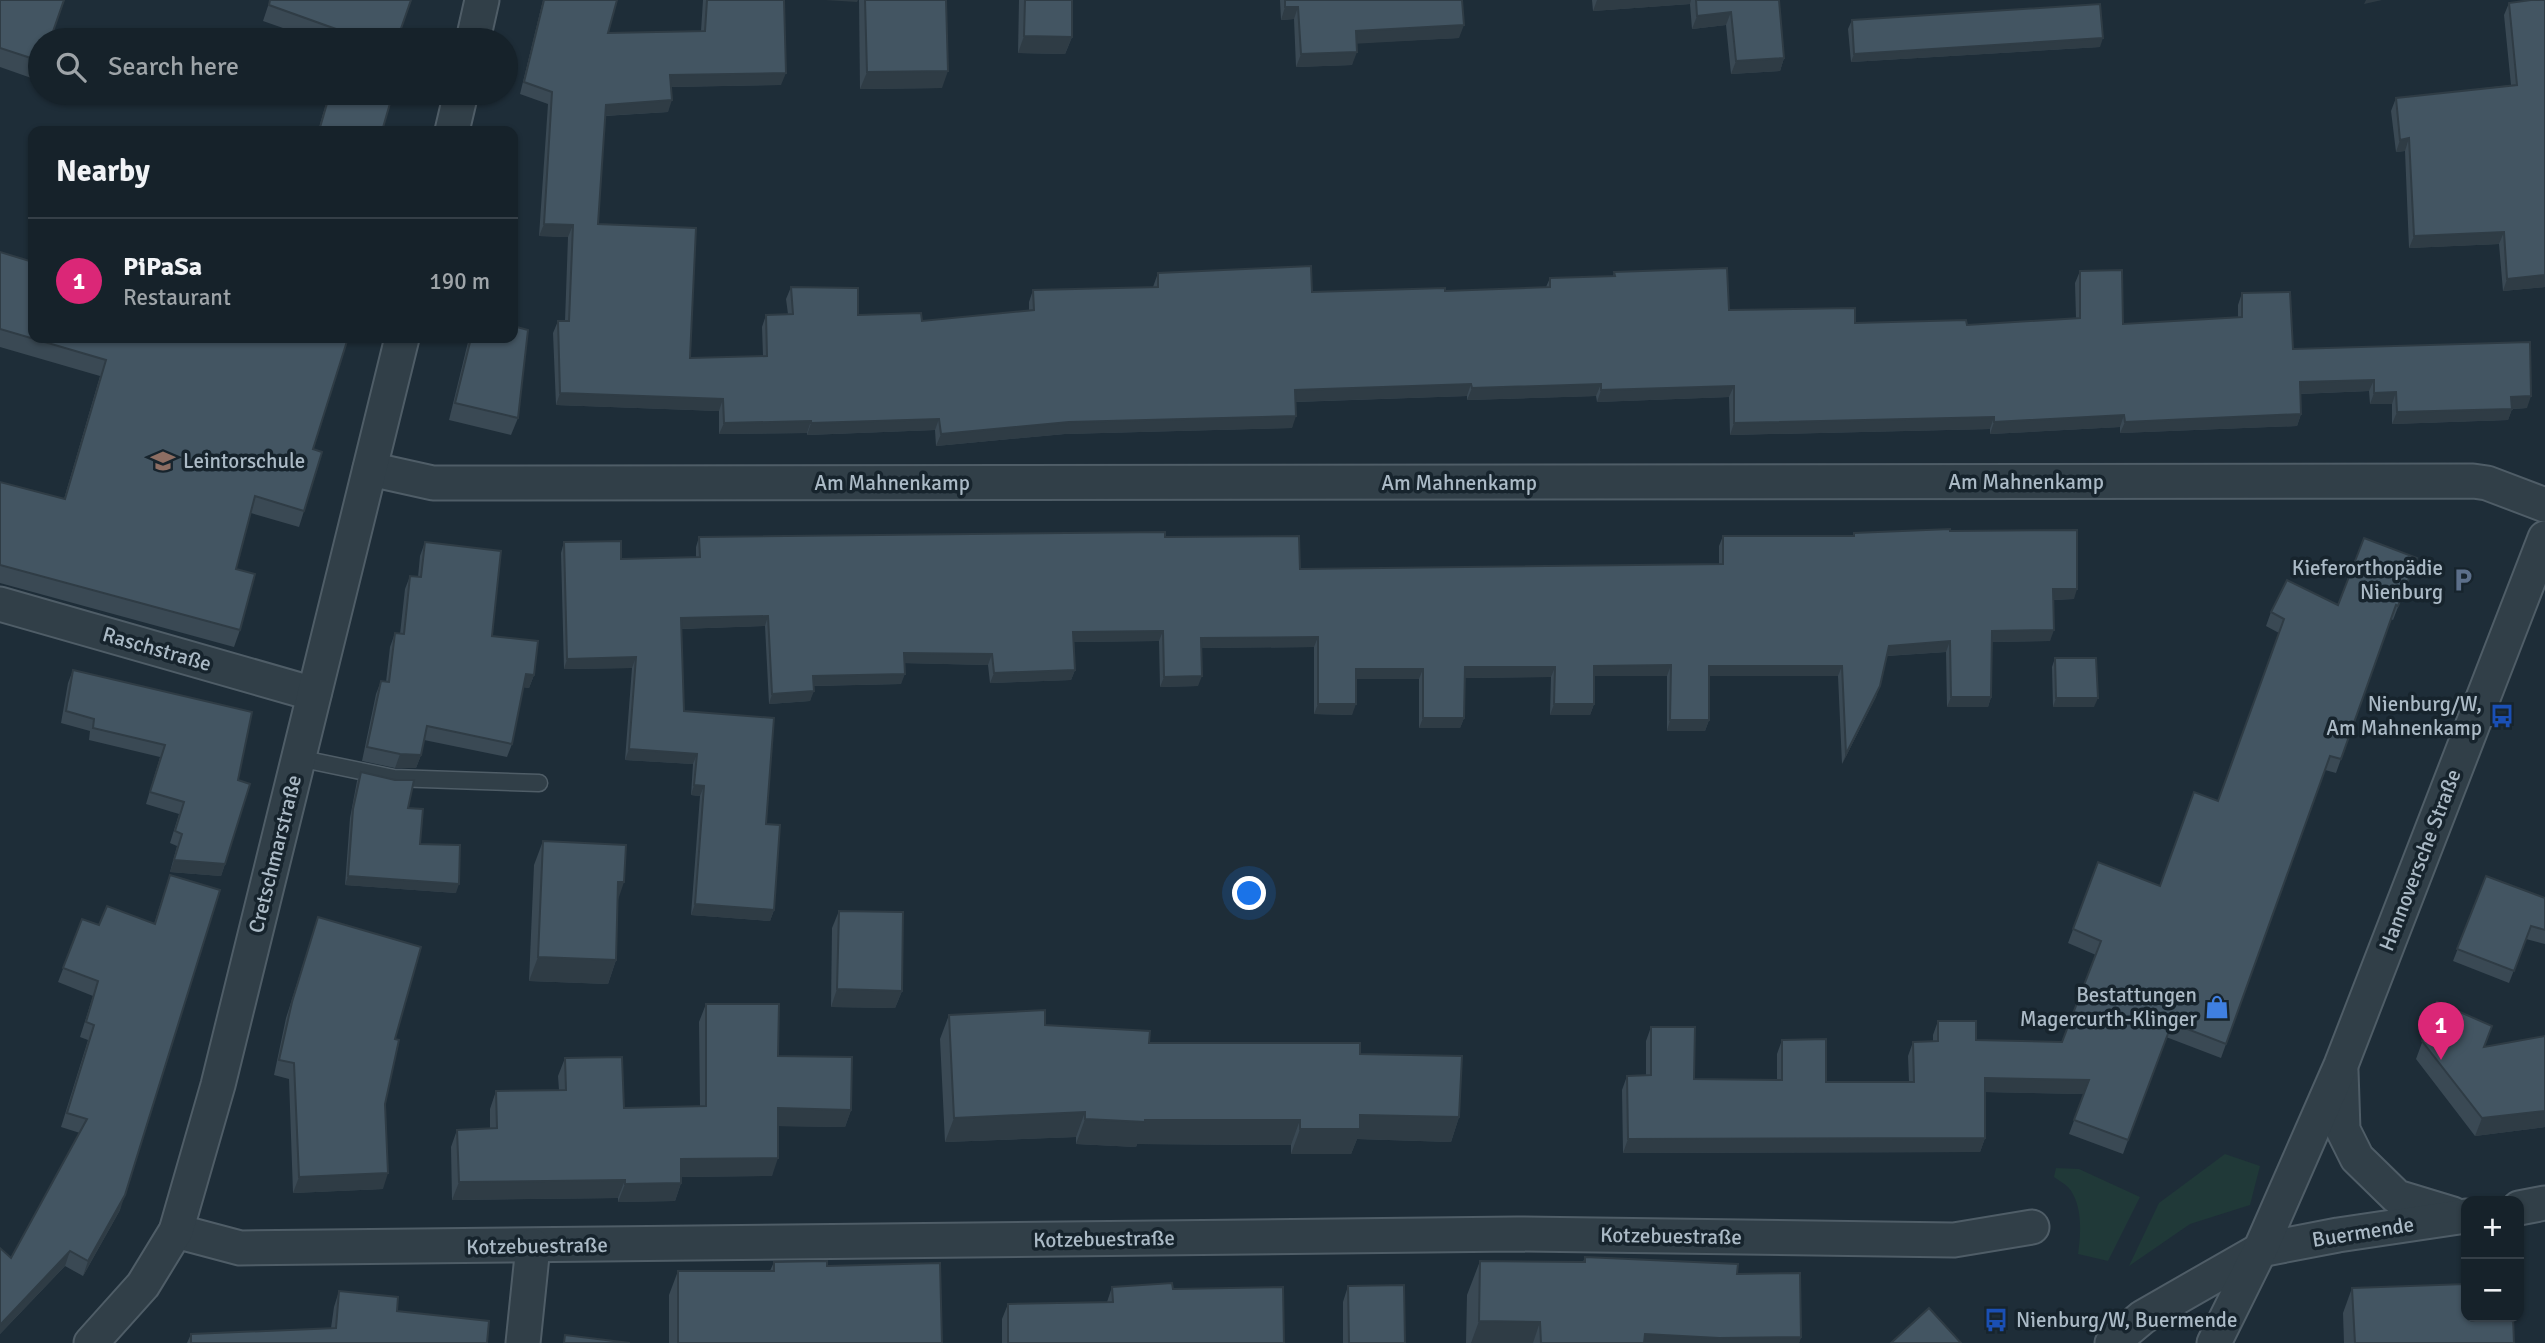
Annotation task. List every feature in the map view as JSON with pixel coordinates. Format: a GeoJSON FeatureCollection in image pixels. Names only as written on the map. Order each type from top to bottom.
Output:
{"type":"FeatureCollection","features":[{"type":"Feature","properties":{"kind":"street"},"geometry":{"type":"LineString","coordinates":[[476,28],[482,0]]}},
{"type":"Feature","properties":{"kind":"street"},"geometry":{"type":"LineString","coordinates":[[453,126],[458,105]]}},
{"type":"Feature","properties":{"kind":"street","name":"Cretschmarstraße"},"geometry":{"type":"LineString","coordinates":[[91,1343],[143,1285],[176,1231],[218,1085],[401,343]]}},
{"type":"Feature","properties":{"kind":"street","name":"Am Mahnenkamp"},"geometry":{"type":"LineString","coordinates":[[370,470],[433,483],[2473,481],[2487,483],[2545,505]]}},
{"type":"Feature","properties":{"kind":"street","name":"Hannoversche Straße"},"geometry":{"type":"LineString","coordinates":[[2214,1343],[2260,1250],[2341,1065],[2545,538]]}},
{"type":"Feature","properties":{"kind":"street","name":"Raschstraße"},"geometry":{"type":"LineString","coordinates":[[0,604],[314,694]]}},
{"type":"Feature","properties":{"kind":"street","name":"Hannoversche Straße"},"geometry":{"type":"LineString","coordinates":[[2341,1065],[2343,1130],[2357,1158],[2398,1197],[2461,1216]]}},
{"type":"Feature","properties":{"kind":"street"},"geometry":{"type":"LineString","coordinates":[[2524,1207],[2545,1203]]}},
{"type":"Feature","properties":{"kind":"street","name":"Buermende"},"geometry":{"type":"LineString","coordinates":[[2260,1250],[2339,1235],[2461,1217]]}},
{"type":"Feature","properties":{"kind":"street","name":"Kotzebuestraße"},"geometry":{"type":"LineString","coordinates":[[176,1231],[240,1248],[1517,1234],[1954,1240],[2032,1227]]}},
{"type":"Feature","properties":{"kind":"street"},"geometry":{"type":"LineString","coordinates":[[523,1343],[533,1246]]}},
{"type":"Feature","properties":{"kind":"street"},"geometry":{"type":"LineString","coordinates":[[2112,1343],[2143,1317],[2260,1250]]}},
{"type":"Feature","properties":{"kind":"lane"},"geometry":{"type":"LineString","coordinates":[[298,758],[394,778],[539,783]]}},
{"type":"Feature","properties":{"kind":"green space"},"geometry":{"type":"Polygon","coordinates":[[[2225,1154],[2260,1166],[2250,1205],[2190,1224],[2129,1266],[2159,1203],[2225,1154]]]}},
{"type":"Feature","properties":{"kind":"green space"},"geometry":{"type":"Polygon","coordinates":[[[2056,1168],[2079,1169],[2140,1197],[2108,1261],[2078,1254],[2079,1210],[2068,1187],[2054,1177],[2056,1168]]]}},
{"type":"Feature","properties":{"kind":"building"},"geometry":{"type":"Polygon","coordinates":[[[0,0],[64,0],[54,28],[28,28],[28,57],[0,48],[0,0]]]}},
{"type":"Feature","properties":{"kind":"building"},"geometry":{"type":"Polygon","coordinates":[[[270,0],[411,0],[401,28],[333,28],[269,5],[270,0]]]}},
{"type":"Feature","properties":{"kind":"building"},"geometry":{"type":"Polygon","coordinates":[[[544,0],[617,0],[608,33],[705,31],[707,0],[784,0],[786,73],[670,75],[672,100],[606,105],[598,224],[696,228],[690,358],[767,356],[766,315],[793,314],[791,287],[858,288],[858,315],[921,313],[922,321],[1034,310],[1033,290],[1158,287],[1158,273],[1311,266],[1312,292],[1445,288],[1445,291],[1550,287],[1550,278],[1615,276],[1614,272],[1727,268],[1729,310],[1855,308],[1855,323],[1966,320],[1967,325],[2080,318],[2080,271],[2122,270],[2123,324],[2242,317],[2242,293],[2290,292],[2293,349],[2530,342],[2531,396],[2511,397],[2512,409],[2397,412],[2396,392],[2374,393],[2374,380],[2300,382],[2301,414],[2125,422],[2124,415],[1994,422],[1994,417],[1734,423],[1734,386],[1601,390],[1601,384],[1472,388],[1471,384],[1295,390],[1296,416],[1069,422],[941,434],[939,419],[724,423],[723,399],[560,393],[558,321],[569,321],[573,225],[544,224],[552,92],[524,82],[544,0]]]}},
{"type":"Feature","properties":{"kind":"building"},"geometry":{"type":"Polygon","coordinates":[[[865,0],[946,0],[948,71],[867,72],[865,0]]]}},
{"type":"Feature","properties":{"kind":"building"},"geometry":{"type":"Polygon","coordinates":[[[1025,0],[1072,0],[1072,37],[1024,36],[1025,0]]]}},
{"type":"Feature","properties":{"kind":"building"},"geometry":{"type":"Polygon","coordinates":[[[1285,0],[1462,0],[1464,25],[1356,31],[1357,52],[1301,54],[1298,7],[1285,7],[1285,0]]]}},
{"type":"Feature","properties":{"kind":"building"},"geometry":{"type":"Polygon","coordinates":[[[1696,0],[1779,0],[1784,58],[1736,61],[1731,12],[1697,16],[1696,0]]]}},
{"type":"Feature","properties":{"kind":"building"},"geometry":{"type":"Polygon","coordinates":[[[2545,0],[2545,275],[2507,279],[2504,232],[2414,236],[2409,138],[2400,140],[2396,98],[2517,85],[2509,3],[2545,0]]]}},
{"type":"Feature","properties":{"kind":"building"},"geometry":{"type":"Polygon","coordinates":[[[2100,4],[2103,38],[1854,54],[1852,20],[2100,4]]]}},
{"type":"Feature","properties":{"kind":"building"},"geometry":{"type":"Polygon","coordinates":[[[327,105],[390,105],[383,126],[320,126],[327,105]]]}},
{"type":"Feature","properties":{"kind":"building","name":"Leintorschule"},"geometry":{"type":"Polygon","coordinates":[[[0,252],[28,260],[28,337],[0,329],[0,252]]]}},
{"type":"Feature","properties":{"kind":"building"},"geometry":{"type":"Polygon","coordinates":[[[518,327],[528,330],[518,418],[455,403],[470,343],[518,343],[518,327]]]}},
{"type":"Feature","properties":{"kind":"building","name":"Leintorschule"},"geometry":{"type":"Polygon","coordinates":[[[48,343],[346,343],[313,449],[322,452],[304,511],[255,496],[236,569],[255,574],[240,630],[0,565],[0,482],[65,499],[106,360],[48,343]]]}},
{"type":"Feature","properties":{"kind":"building"},"geometry":{"type":"Polygon","coordinates":[[[1950,529],[2077,530],[2077,589],[2053,589],[2054,630],[1992,631],[1991,697],[1951,697],[1950,641],[1889,646],[1880,686],[1846,754],[1842,666],[1709,666],[1709,720],[1670,720],[1671,665],[1594,666],[1594,704],[1554,704],[1555,667],[1465,667],[1464,718],[1423,718],[1423,669],[1356,669],[1356,704],[1318,704],[1318,637],[1201,638],[1202,676],[1164,677],[1163,631],[1073,632],[1075,670],[994,673],[992,654],[904,653],[905,674],[813,676],[814,691],[772,694],[768,616],[681,618],[684,711],[774,718],[766,824],[780,825],[774,910],[695,904],[704,786],[694,785],[697,754],[629,749],[636,657],[567,659],[564,542],[621,541],[621,559],[700,557],[699,537],[1165,532],[1165,537],[1299,536],[1300,569],[1723,564],[1723,536],[1854,536],[1854,533],[1950,529]]]}},
{"type":"Feature","properties":{"kind":"building"},"geometry":{"type":"Polygon","coordinates":[[[2364,538],[2417,558],[2398,606],[2396,605],[2341,759],[2330,756],[2226,1044],[2172,1023],[2128,1140],[2074,1120],[2089,1080],[1985,1078],[1985,1138],[1628,1139],[1627,1076],[1651,1075],[1651,1027],[1695,1027],[1694,1079],[1782,1080],[1782,1040],[1826,1039],[1826,1082],[1914,1082],[1913,1042],[1938,1041],[1938,1021],[1976,1021],[1976,1040],[2062,1042],[2101,941],[2073,929],[2098,862],[2160,886],[2194,792],[2218,801],[2284,619],[2271,612],[2287,580],[2338,605],[2364,538]]]}},
{"type":"Feature","properties":{"kind":"building"},"geometry":{"type":"Polygon","coordinates":[[[425,542],[501,551],[492,636],[538,641],[534,675],[526,674],[512,744],[427,726],[421,755],[367,747],[381,681],[389,682],[395,633],[404,634],[410,576],[421,577],[425,542]]]}},
{"type":"Feature","properties":{"kind":"building"},"geometry":{"type":"Polygon","coordinates":[[[2055,658],[2096,658],[2098,698],[2056,698],[2055,658]]]}},
{"type":"Feature","properties":{"kind":"building"},"geometry":{"type":"Polygon","coordinates":[[[73,670],[252,712],[238,780],[250,784],[225,864],[174,860],[182,834],[175,831],[184,802],[150,792],[165,745],[93,728],[94,719],[66,711],[73,670]]]}},
{"type":"Feature","properties":{"kind":"building"},"geometry":{"type":"Polygon","coordinates":[[[361,772],[395,780],[414,780],[408,808],[423,809],[420,844],[460,845],[459,884],[348,876],[353,809],[361,772]]]}},
{"type":"Feature","properties":{"kind":"building"},"geometry":{"type":"Polygon","coordinates":[[[543,841],[626,845],[624,882],[618,882],[616,960],[538,957],[543,841]]]}},
{"type":"Feature","properties":{"kind":"building"},"geometry":{"type":"Polygon","coordinates":[[[170,875],[220,890],[125,1195],[88,1261],[70,1251],[0,1325],[0,1248],[11,1258],[87,1119],[67,1113],[94,1025],[86,1022],[98,981],[63,968],[82,919],[99,925],[107,906],[155,924],[170,875]]]}},
{"type":"Feature","properties":{"kind":"building"},"geometry":{"type":"Polygon","coordinates":[[[2486,876],[2545,898],[2545,930],[2531,926],[2514,971],[2457,949],[2486,876]]]}},
{"type":"Feature","properties":{"kind":"building"},"geometry":{"type":"Polygon","coordinates":[[[839,911],[903,912],[902,991],[837,989],[839,911]]]}},
{"type":"Feature","properties":{"kind":"building"},"geometry":{"type":"Polygon","coordinates":[[[318,917],[421,947],[395,1039],[399,1040],[385,1104],[388,1173],[299,1177],[294,1063],[279,1060],[292,1002],[318,917]]]}},
{"type":"Feature","properties":{"kind":"building"},"geometry":{"type":"Polygon","coordinates":[[[2437,1002],[2492,1026],[2484,1047],[2545,1036],[2545,1111],[2482,1118],[2422,1041],[2437,1002]]]}},
{"type":"Feature","properties":{"kind":"building"},"geometry":{"type":"Polygon","coordinates":[[[706,1004],[779,1004],[778,1056],[852,1057],[851,1110],[778,1108],[778,1158],[681,1159],[681,1183],[625,1184],[625,1180],[459,1182],[457,1130],[497,1128],[496,1091],[566,1090],[565,1058],[622,1057],[624,1108],[706,1106],[706,1004]]]}},
{"type":"Feature","properties":{"kind":"building"},"geometry":{"type":"Polygon","coordinates":[[[1045,1010],[1045,1025],[1150,1031],[1149,1043],[1360,1043],[1360,1054],[1462,1056],[1459,1117],[1360,1115],[1360,1129],[1300,1129],[1300,1120],[1145,1122],[1085,1119],[1085,1112],[954,1118],[949,1015],[1045,1010]]]}},
{"type":"Feature","properties":{"kind":"building"},"geometry":{"type":"Polygon","coordinates":[[[1585,1257],[1738,1264],[1737,1274],[1800,1273],[1801,1337],[1719,1338],[1645,1334],[1644,1343],[1541,1343],[1540,1322],[1479,1321],[1480,1261],[1585,1262],[1585,1257]]]}},
{"type":"Feature","properties":{"kind":"building"},"geometry":{"type":"Polygon","coordinates":[[[827,1261],[827,1266],[940,1263],[942,1343],[678,1343],[678,1271],[774,1271],[774,1262],[827,1261]]]}},
{"type":"Feature","properties":{"kind":"building"},"geometry":{"type":"Polygon","coordinates":[[[1172,1283],[1173,1289],[1283,1287],[1284,1343],[1008,1343],[1008,1304],[1113,1302],[1112,1287],[1172,1283]]]}},
{"type":"Feature","properties":{"kind":"building"},"geometry":{"type":"Polygon","coordinates":[[[2461,1284],[2461,1322],[2513,1322],[2514,1343],[2355,1343],[2352,1288],[2461,1284]]]}},
{"type":"Feature","properties":{"kind":"building"},"geometry":{"type":"Polygon","coordinates":[[[1404,1285],[1405,1343],[1349,1343],[1348,1286],[1404,1285]]]}},
{"type":"Feature","properties":{"kind":"building"},"geometry":{"type":"Polygon","coordinates":[[[339,1291],[398,1297],[397,1311],[489,1321],[487,1343],[191,1343],[191,1334],[336,1328],[339,1291]]]}},
{"type":"Feature","properties":{"kind":"building"},"geometry":{"type":"Polygon","coordinates":[[[1929,1308],[1961,1343],[1891,1343],[1929,1308]]]}},
{"type":"Feature","properties":{"kind":"building"},"geometry":{"type":"Polygon","coordinates":[[[565,1335],[630,1343],[564,1343],[565,1335]]]}},
{"type":"Feature","properties":{"kind":"place","name":"Leintorschule"},"geometry":{"type":"Point","coordinates":[163,461]}},
{"type":"Feature","properties":{"kind":"place","name":"Kieferorthopädie Nienburg"},"geometry":{"type":"Point","coordinates":[2463,580]}},
{"type":"Feature","properties":{"kind":"place","name":"Nienburg/W, Am Mahnenkamp"},"geometry":{"type":"Point","coordinates":[2502,716]}},
{"type":"Feature","properties":{"kind":"place","name":"Bestattungen Magercurth-Klinger"},"geometry":{"type":"Point","coordinates":[2217,1007]}},
{"type":"Feature","properties":{"kind":"place","name":"PiPaSa"},"geometry":{"type":"Point","coordinates":[2441,1060]}},
{"type":"Feature","properties":{"kind":"place","name":"Nienburg/W, Buermende"},"geometry":{"type":"Point","coordinates":[1996,1320]}}]}
